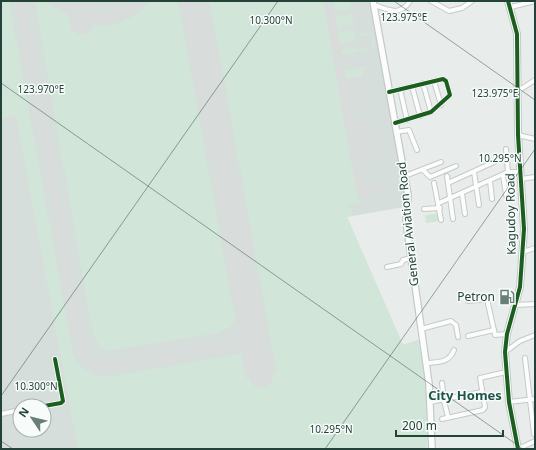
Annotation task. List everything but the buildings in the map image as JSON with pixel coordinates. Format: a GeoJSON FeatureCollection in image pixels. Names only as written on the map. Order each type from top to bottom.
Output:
{"type":"FeatureCollection","features":[{"type":"Feature","properties":{"kind":"street"},"geometry":{"type":"LineString","coordinates":[[374,3],[398,12],[402,10],[410,1]]}},
{"type":"Feature","properties":{"kind":"street"},"geometry":{"type":"LineString","coordinates":[[432,1],[449,11],[462,8],[472,1]]}},
{"type":"Feature","properties":{"kind":"street","name":"Kagudoy Road"},"geometry":{"type":"LineString","coordinates":[[508,1],[511,7],[517,34],[518,135],[524,229],[520,287],[507,334],[506,352],[509,402],[518,449]]}},
{"type":"Feature","properties":{"kind":"street"},"geometry":{"type":"LineString","coordinates":[[511,7],[535,1]]}},
{"type":"Feature","properties":{"kind":"street","name":"General Aviation Road"},"geometry":{"type":"LineString","coordinates":[[374,3],[408,195],[406,221],[427,363],[432,449]]}},
{"type":"Feature","properties":{"kind":"street"},"geometry":{"type":"LineString","coordinates":[[389,92],[443,79],[446,81],[450,96],[431,112],[395,123]]}},
{"type":"Feature","properties":{"kind":"street"},"geometry":{"type":"LineString","coordinates":[[518,91],[535,80]]}},
{"type":"Feature","properties":{"kind":"street"},"geometry":{"type":"LineString","coordinates":[[434,81],[441,105]]}},
{"type":"Feature","properties":{"kind":"street"},"geometry":{"type":"LineString","coordinates":[[423,84],[431,112]]}},
{"type":"Feature","properties":{"kind":"street"},"geometry":{"type":"LineString","coordinates":[[412,86],[420,116]]}},
{"type":"Feature","properties":{"kind":"street"},"geometry":{"type":"LineString","coordinates":[[400,89],[407,120]]}},
{"type":"Feature","properties":{"kind":"street"},"geometry":{"type":"LineString","coordinates":[[396,132],[409,130],[417,150]]}},
{"type":"Feature","properties":{"kind":"street"},"geometry":{"type":"LineString","coordinates":[[518,135],[535,139]]}},
{"type":"Feature","properties":{"kind":"street"},"geometry":{"type":"LineString","coordinates":[[506,150],[508,172]]}},
{"type":"Feature","properties":{"kind":"street"},"geometry":{"type":"LineString","coordinates":[[448,183],[506,157]]}},
{"type":"Feature","properties":{"kind":"street"},"geometry":{"type":"LineString","coordinates":[[405,176],[441,162]]}},
{"type":"Feature","properties":{"kind":"street"},"geometry":{"type":"LineString","coordinates":[[423,170],[430,177],[456,166]]}},
{"type":"Feature","properties":{"kind":"street"},"geometry":{"type":"LineString","coordinates":[[474,172],[479,205]]}},
{"type":"Feature","properties":{"kind":"street"},"geometry":{"type":"LineString","coordinates":[[439,203],[462,194],[508,172],[520,172]]}},
{"type":"Feature","properties":{"kind":"street"},"geometry":{"type":"LineString","coordinates":[[503,175],[506,195]]}},
{"type":"Feature","properties":{"kind":"street"},"geometry":{"type":"LineString","coordinates":[[447,176],[453,219]]}},
{"type":"Feature","properties":{"kind":"street"},"geometry":{"type":"LineString","coordinates":[[521,179],[535,176]]}},
{"type":"Feature","properties":{"kind":"street"},"geometry":{"type":"LineString","coordinates":[[490,181],[492,199]]}},
{"type":"Feature","properties":{"kind":"street"},"geometry":{"type":"LineString","coordinates":[[434,183],[440,208],[441,220]]}},
{"type":"Feature","properties":{"kind":"street"},"geometry":{"type":"LineString","coordinates":[[462,194],[465,214]]}},
{"type":"Feature","properties":{"kind":"street"},"geometry":{"type":"LineString","coordinates":[[424,209],[440,208]]}},
{"type":"Feature","properties":{"kind":"street"},"geometry":{"type":"LineString","coordinates":[[523,252],[535,248]]}},
{"type":"Feature","properties":{"kind":"street"},"geometry":{"type":"LineString","coordinates":[[387,267],[401,264],[403,260],[411,258]]}},
{"type":"Feature","properties":{"kind":"street"},"geometry":{"type":"LineString","coordinates":[[468,301],[487,300],[496,336],[507,334]]}},
{"type":"Feature","properties":{"kind":"street"},"geometry":{"type":"LineString","coordinates":[[516,305],[535,304]]}},
{"type":"Feature","properties":{"kind":"street"},"geometry":{"type":"LineString","coordinates":[[421,329],[451,321],[456,324],[458,337]]}},
{"type":"Feature","properties":{"kind":"street"},"geometry":{"type":"LineString","coordinates":[[468,336],[494,330]]}},
{"type":"Feature","properties":{"kind":"street"},"geometry":{"type":"LineString","coordinates":[[506,352],[525,338],[535,334]]}},
{"type":"Feature","properties":{"kind":"street"},"geometry":{"type":"LineString","coordinates":[[427,363],[445,362],[452,356],[454,350]]}},
{"type":"Feature","properties":{"kind":"street"},"geometry":{"type":"LineString","coordinates":[[525,358],[534,434]]}},
{"type":"Feature","properties":{"kind":"street"},"geometry":{"type":"LineString","coordinates":[[52,405],[61,404],[63,401],[55,359]]}},
{"type":"Feature","properties":{"kind":"street"},"geometry":{"type":"LineString","coordinates":[[442,419],[483,410],[485,407],[479,379],[481,376],[506,372]]}},
{"type":"Feature","properties":{"kind":"street"},"geometry":{"type":"LineString","coordinates":[[442,383],[448,418]]}},
{"type":"Feature","properties":{"kind":"street"},"geometry":{"type":"LineString","coordinates":[[430,402],[444,401],[482,392]]}},
{"type":"Feature","properties":{"kind":"street"},"geometry":{"type":"LineString","coordinates":[[509,402],[535,399]]}},
{"type":"Feature","properties":{"kind":"street"},"geometry":{"type":"LineString","coordinates":[[1,414],[12,412]]}},
{"type":"Feature","properties":{"kind":"street"},"geometry":{"type":"LineString","coordinates":[[518,449],[535,441]]}},
{"type":"Feature","properties":{"kind":"shaded area"},"geometry":{"type":"Polygon","coordinates":[[[1,1],[370,1],[404,189],[404,207],[347,217],[403,345],[418,340],[426,382],[427,449],[1,449],[1,118],[16,115],[1,1]]]}},
{"type":"Feature","properties":{"kind":"green space"},"geometry":{"type":"Polygon","coordinates":[[[1,1],[9,1],[73,355],[76,360],[87,371],[108,377],[241,354],[246,379],[277,373],[210,1],[326,1],[362,203],[348,205],[348,208],[351,207],[352,216],[347,217],[403,345],[418,340],[426,382],[427,449],[78,449],[16,115],[1,118],[1,1]]]}},
{"type":"Feature","properties":{"kind":"green space"},"geometry":{"type":"Polygon","coordinates":[[[35,1],[46,3],[86,24],[106,26],[116,24],[135,15],[151,1],[178,1],[235,320],[230,327],[217,333],[111,350],[102,347],[97,341],[91,323],[35,1]]]}},
{"type":"Feature","properties":{"kind":"green space"},"geometry":{"type":"Polygon","coordinates":[[[332,1],[349,1],[351,9],[334,12],[332,1]]]}},
{"type":"Feature","properties":{"kind":"green space"},"geometry":{"type":"Polygon","coordinates":[[[352,13],[353,25],[339,28],[336,26],[335,19],[337,16],[352,13]]]}},
{"type":"Feature","properties":{"kind":"green space"},"geometry":{"type":"Polygon","coordinates":[[[354,30],[355,36],[372,32],[375,48],[341,55],[341,50],[357,47],[358,50],[373,47],[371,34],[355,37],[356,40],[340,44],[338,32],[354,30]]]}},
{"type":"Feature","properties":{"kind":"green space"},"geometry":{"type":"Polygon","coordinates":[[[366,67],[366,69],[362,70],[363,79],[346,82],[344,71],[366,67]]]}},
{"type":"Feature","properties":{"kind":"green space"},"geometry":{"type":"Polygon","coordinates":[[[439,213],[440,221],[426,223],[425,215],[439,213]]]}},
{"type":"Feature","properties":{"kind":"taxiway"},"geometry":{"type":"LineString","coordinates":[[20,1],[82,348],[86,356],[95,365],[108,367],[240,343],[249,333],[252,326]]}},
{"type":"Feature","properties":{"kind":"taxiway"},"geometry":{"type":"LineString","coordinates":[[58,1],[80,14],[91,17],[114,16],[128,10],[140,1]]}},
{"type":"Feature","properties":{"kind":"taxiway"},"geometry":{"type":"LineString","coordinates":[[328,1],[362,196]]}},
{"type":"Feature","properties":{"kind":"taxiway"},"geometry":{"type":"LineString","coordinates":[[343,84],[363,81]]}},
{"type":"Feature","properties":{"kind":"taxiway"},"geometry":{"type":"LineString","coordinates":[[345,97],[359,94]]}},
{"type":"Feature","properties":{"kind":"taxiway"},"geometry":{"type":"LineString","coordinates":[[347,109],[361,106]]}},
{"type":"Feature","properties":{"kind":"taxiway"},"geometry":{"type":"LineString","coordinates":[[351,127],[369,124]]}},
{"type":"Feature","properties":{"kind":"taxiway"},"geometry":{"type":"LineString","coordinates":[[353,142],[372,139]]}},
{"type":"Feature","properties":{"kind":"taxiway"},"geometry":{"type":"LineString","coordinates":[[356,157],[376,154]]}},
{"type":"Feature","properties":{"kind":"taxiway"},"geometry":{"type":"LineString","coordinates":[[361,190],[379,187]]}},
{"type":"Feature","properties":{"kind":"runway"},"geometry":{"type":"LineString","coordinates":[[78,1],[82,23]]}},
{"type":"Feature","properties":{"kind":"runway"},"geometry":{"type":"LineString","coordinates":[[194,1],[261,376]]}},
{"type":"Feature","properties":{"kind":"cycle path"},"geometry":{"type":"LineString","coordinates":[[508,1],[517,34],[518,135],[524,229],[520,287],[507,334],[505,352],[509,402],[518,449]]}},
{"type":"Feature","properties":{"kind":"cycle path"},"geometry":{"type":"LineString","coordinates":[[389,92],[443,79],[446,81],[450,95],[431,112],[395,123]]}},
{"type":"Feature","properties":{"kind":"cycle path"},"geometry":{"type":"LineString","coordinates":[[52,405],[61,403],[63,401],[55,359]]}},
{"type":"Feature","properties":{"kind":"place","name":"Petron"},"geometry":{"type":"Point","coordinates":[507,297]}},
{"type":"Feature","properties":{"kind":"district","name":"City Homes"},"geometry":{"type":"Point","coordinates":[465,395]}}]}
